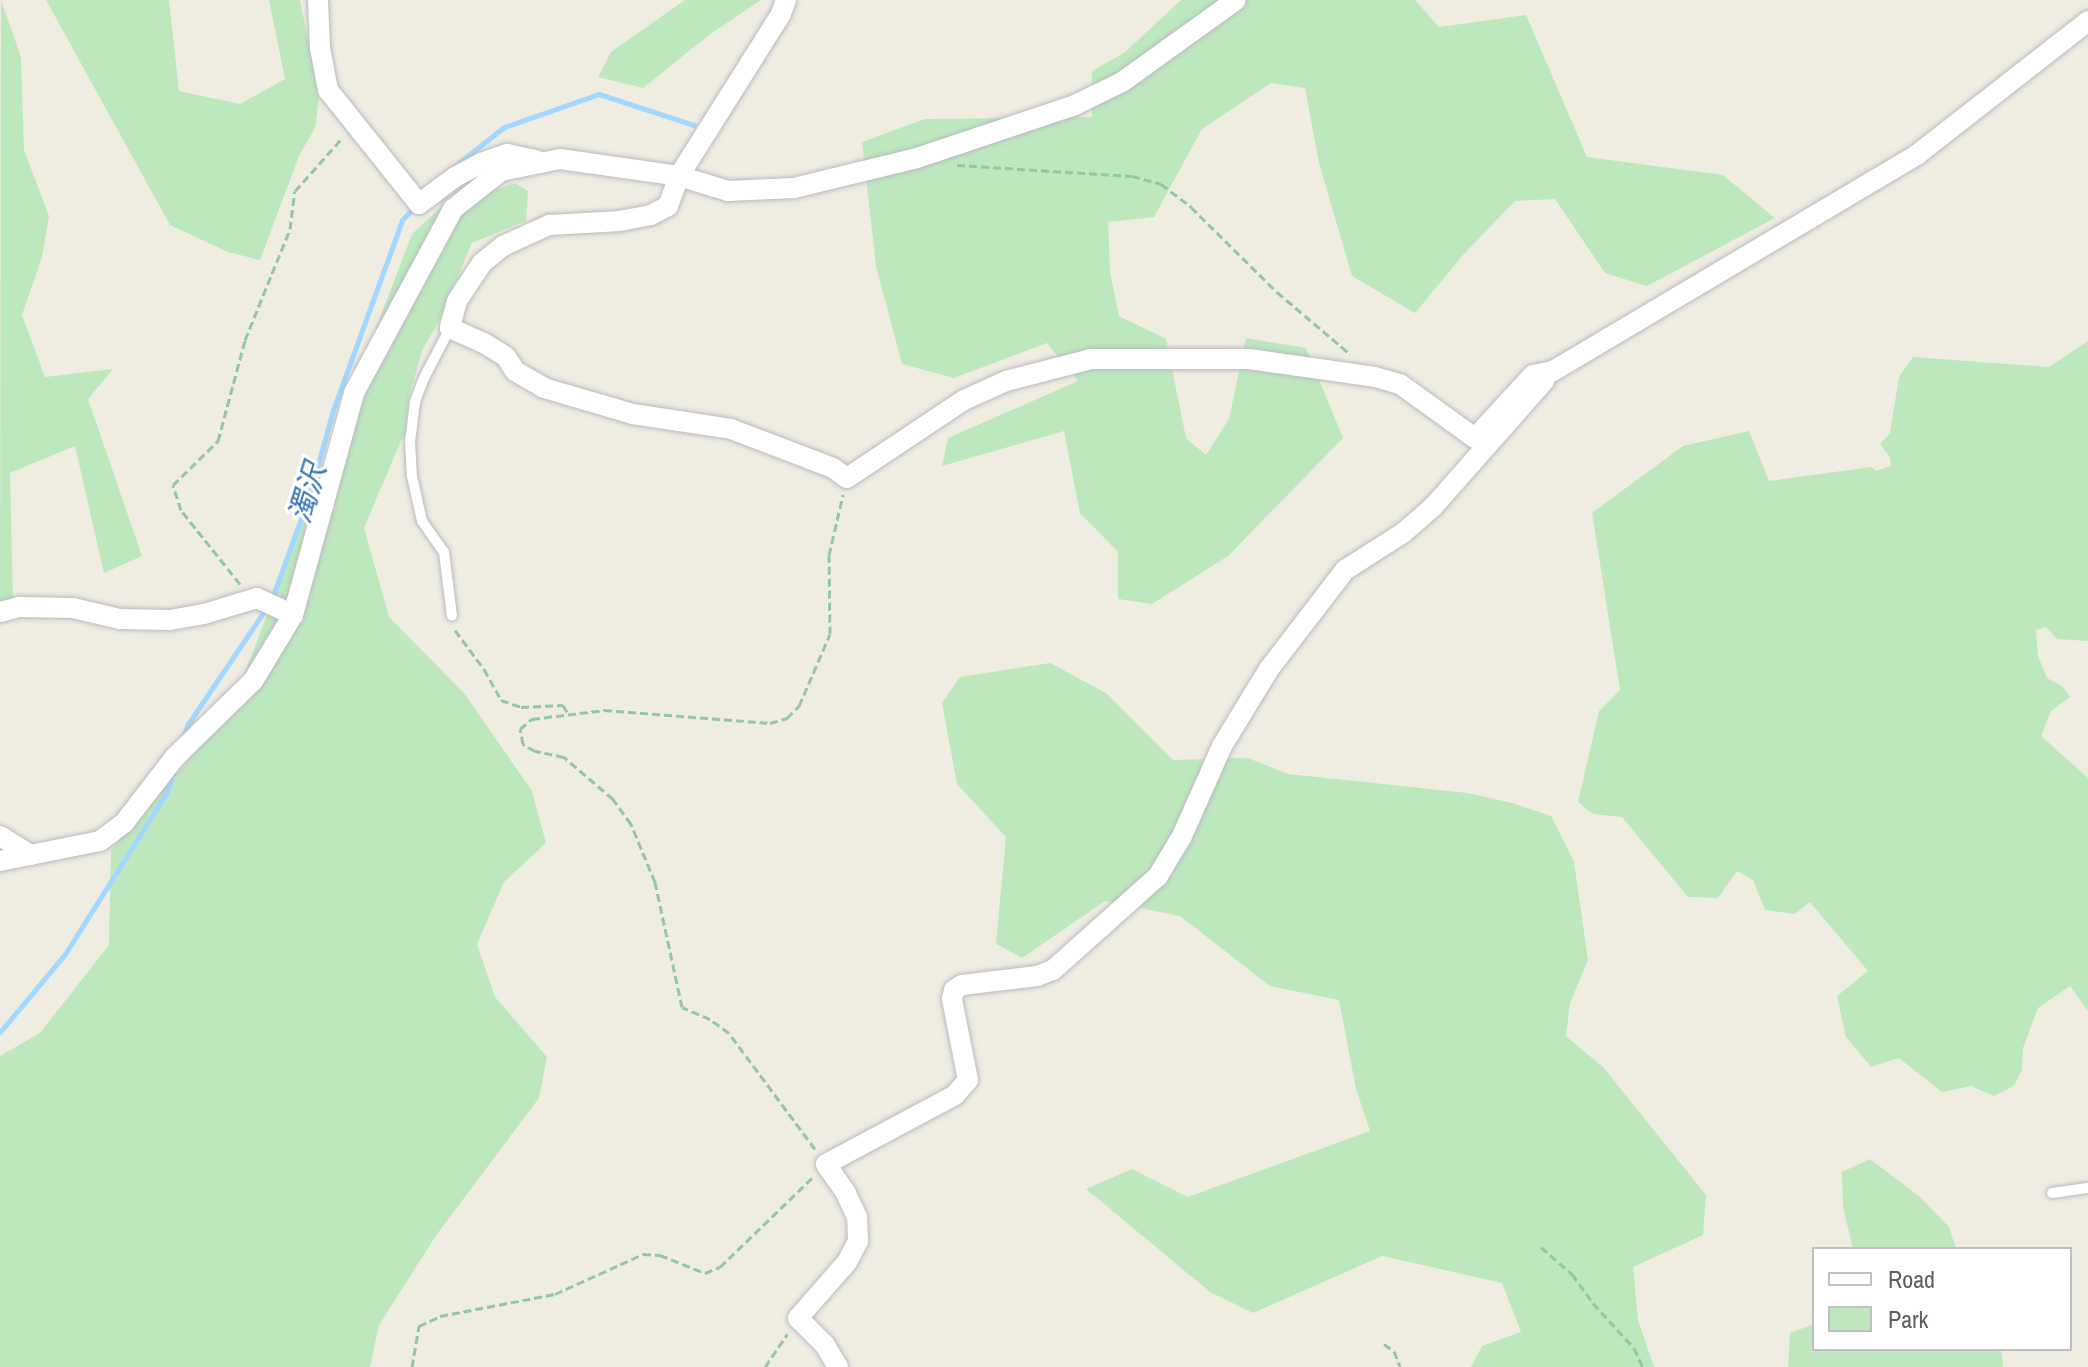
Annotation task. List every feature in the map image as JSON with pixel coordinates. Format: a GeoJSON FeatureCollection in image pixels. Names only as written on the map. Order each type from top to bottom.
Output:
{"type":"FeatureCollection","features":[{"type":"Feature","properties":{"kind":"street"},"geometry":{"type":"LineString","coordinates":[[318,0],[320,48],[328,90],[419,204],[455,177],[507,154],[539,161]]}},
{"type":"Feature","properties":{"kind":"street"},"geometry":{"type":"LineString","coordinates":[[786,0],[781,14],[679,176],[668,206],[651,215],[621,221],[549,225],[503,246],[482,263],[457,301],[450,328],[506,357],[515,371],[544,388],[633,414],[731,429],[833,468],[847,478],[964,400],[1006,381],[1091,359],[1249,359],[1375,377],[1400,384],[1475,438],[1533,375],[1553,371]]}},
{"type":"Feature","properties":{"kind":"street"},"geometry":{"type":"LineString","coordinates":[[1,861],[100,841],[124,823],[174,758],[253,681],[293,615],[354,393],[453,209],[501,171],[560,159],[679,176],[728,191],[794,188],[917,158],[1075,105],[1122,82],[1236,0]]}},
{"type":"Feature","properties":{"kind":"street"},"geometry":{"type":"LineString","coordinates":[[838,1367],[825,1345],[798,1318],[847,1262],[858,1241],[857,1217],[846,1193],[826,1164],[955,1095],[968,1080],[952,999],[954,990],[962,985],[1037,976],[1053,970],[1158,876],[1182,836],[1204,779],[1229,733],[1269,669],[1345,570],[1403,533],[1433,507],[1553,371],[1918,154],[2088,21]]}},
{"type":"Feature","properties":{"kind":"street"},"geometry":{"type":"LineString","coordinates":[[0,612],[19,607],[73,608],[120,619],[170,620],[204,614],[254,598],[293,615]]}},
{"type":"Feature","properties":{"kind":"street"},"geometry":{"type":"LineString","coordinates":[[0,836],[31,855]]}},
{"type":"Feature","properties":{"kind":"lane"},"geometry":{"type":"LineString","coordinates":[[450,328],[415,402],[410,440],[412,476],[422,521],[444,552],[452,616]]}},
{"type":"Feature","properties":{"kind":"lane"},"geometry":{"type":"LineString","coordinates":[[2052,1193],[2088,1188]]}},
{"type":"Feature","properties":{"kind":"path"},"geometry":{"type":"LineString","coordinates":[[254,598],[181,510],[173,485],[218,441],[245,340],[290,229],[295,191],[354,124]]}},
{"type":"Feature","properties":{"kind":"path"},"geometry":{"type":"LineString","coordinates":[[948,165],[1132,176],[1161,184],[1191,207],[1277,292],[1354,357]]}},
{"type":"Feature","properties":{"kind":"path"},"geometry":{"type":"LineString","coordinates":[[412,1367],[419,1326],[440,1316],[555,1294],[643,1254],[660,1255],[705,1273],[720,1267],[743,1249],[826,1164],[729,1033],[710,1019],[682,1007],[655,882],[631,824],[613,799],[564,757],[535,751],[523,744],[520,729],[532,719],[567,712],[604,710],[770,723],[787,718],[799,706],[830,634],[829,555],[847,478]]}},
{"type":"Feature","properties":{"kind":"path"},"geometry":{"type":"LineString","coordinates":[[452,616],[456,636],[484,669],[501,700],[521,707],[563,705],[567,712]]}},
{"type":"Feature","properties":{"kind":"path"},"geometry":{"type":"LineString","coordinates":[[1541,1247],[1572,1274],[1593,1303],[1634,1348],[1643,1367]]}},
{"type":"Feature","properties":{"kind":"path"},"geometry":{"type":"LineString","coordinates":[[765,1367],[798,1318]]}},
{"type":"Feature","properties":{"kind":"path"},"geometry":{"type":"LineString","coordinates":[[1384,1344],[1394,1351],[1400,1367]]}},
{"type":"Feature","properties":{"kind":"green space"},"geometry":{"type":"Polygon","coordinates":[[[1,0],[21,57],[24,150],[49,216],[42,257],[22,315],[45,377],[113,369],[88,399],[142,556],[104,573],[75,446],[10,473],[13,602],[0,605],[1,0]]]}},
{"type":"Feature","properties":{"kind":"green space"},"geometry":{"type":"Polygon","coordinates":[[[46,0],[169,0],[179,91],[240,104],[285,79],[269,0],[300,0],[319,97],[315,128],[299,156],[260,260],[228,252],[170,225],[46,0]]]}},
{"type":"Feature","properties":{"kind":"green space"},"geometry":{"type":"Polygon","coordinates":[[[685,0],[761,0],[709,35],[643,88],[598,77],[611,52],[685,0]]]}},
{"type":"Feature","properties":{"kind":"green space"},"geometry":{"type":"Polygon","coordinates":[[[1181,0],[1415,0],[1439,27],[1526,15],[1587,157],[1723,175],[1775,218],[1647,286],[1605,273],[1555,199],[1515,201],[1464,254],[1415,313],[1352,276],[1319,163],[1305,88],[1271,83],[1202,129],[1154,217],[1108,222],[1110,272],[1119,316],[1166,339],[1186,438],[1206,455],[1229,419],[1246,338],[1306,348],[1343,438],[1228,556],[1152,604],[1118,599],[1118,552],[1080,513],[1064,431],[942,466],[948,438],[1078,381],[1047,343],[954,378],[902,364],[876,266],[862,142],[925,119],[1092,117],[1092,71],[1124,53],[1181,0]]]}},
{"type":"Feature","properties":{"kind":"green space"},"geometry":{"type":"Polygon","coordinates":[[[515,183],[528,191],[526,221],[472,243],[441,317],[422,351],[408,400],[406,429],[364,528],[389,617],[464,693],[532,791],[546,843],[504,882],[477,944],[495,997],[547,1057],[539,1098],[437,1234],[379,1325],[370,1367],[0,1367],[0,1056],[40,1033],[109,945],[111,850],[230,712],[412,234],[439,209],[515,183]]]}},
{"type":"Feature","properties":{"kind":"green space"},"geometry":{"type":"Polygon","coordinates":[[[2088,341],[2088,641],[2057,639],[2046,627],[2036,630],[2038,656],[2047,678],[2063,687],[2070,697],[2051,711],[2041,736],[2088,778],[2088,1011],[2070,986],[2038,1008],[2023,1048],[2022,1070],[2014,1086],[1994,1096],[1971,1086],[1942,1092],[1899,1058],[1871,1067],[1846,1037],[1837,996],[1868,971],[1810,902],[1795,914],[1765,910],[1753,880],[1737,871],[1718,898],[1688,897],[1622,817],[1593,814],[1578,802],[1599,711],[1620,690],[1592,513],[1683,446],[1749,431],[1769,481],[1871,467],[1876,471],[1891,466],[1890,457],[1880,444],[1890,433],[1899,377],[1913,357],[2049,367],[2088,341]]]}},
{"type":"Feature","properties":{"kind":"green space"},"geometry":{"type":"Polygon","coordinates":[[[1050,663],[1106,693],[1173,760],[1248,758],[1288,774],[1468,793],[1551,816],[1574,862],[1588,960],[1570,1003],[1566,1036],[1603,1067],[1706,1195],[1703,1235],[1633,1267],[1638,1320],[1654,1367],[1471,1367],[1482,1346],[1521,1332],[1502,1283],[1382,1256],[1253,1313],[1210,1292],[1086,1189],[1132,1169],[1188,1197],[1370,1131],[1356,1089],[1339,1000],[1270,986],[1180,916],[1105,901],[1022,958],[996,944],[1006,837],[957,784],[942,703],[960,677],[1050,663]]]}},
{"type":"Feature","properties":{"kind":"green space"},"geometry":{"type":"Polygon","coordinates":[[[1870,1159],[1920,1197],[1949,1227],[1955,1247],[1853,1247],[1843,1207],[1842,1172],[1870,1159]]]}},
{"type":"Feature","properties":{"kind":"green space"},"geometry":{"type":"Polygon","coordinates":[[[1812,1325],[1812,1351],[2001,1351],[2003,1367],[1788,1367],[1790,1333],[1812,1325]]]}},
{"type":"Feature","properties":{"kind":"waterway","name":"濁沢"},"geometry":{"type":"LineString","coordinates":[[455,166],[504,127],[599,94],[694,125]]}},
{"type":"Feature","properties":{"kind":"waterway","name":"濁沢"},"geometry":{"type":"LineString","coordinates":[[272,598],[309,497],[333,410],[402,220],[414,207]]}},
{"type":"Feature","properties":{"kind":"waterway","name":"濁沢"},"geometry":{"type":"LineString","coordinates":[[184,736],[188,724],[267,607]]}},
{"type":"Feature","properties":{"kind":"waterway","name":"濁沢"},"geometry":{"type":"LineString","coordinates":[[0,1032],[65,954],[167,792],[173,773]]}}]}
